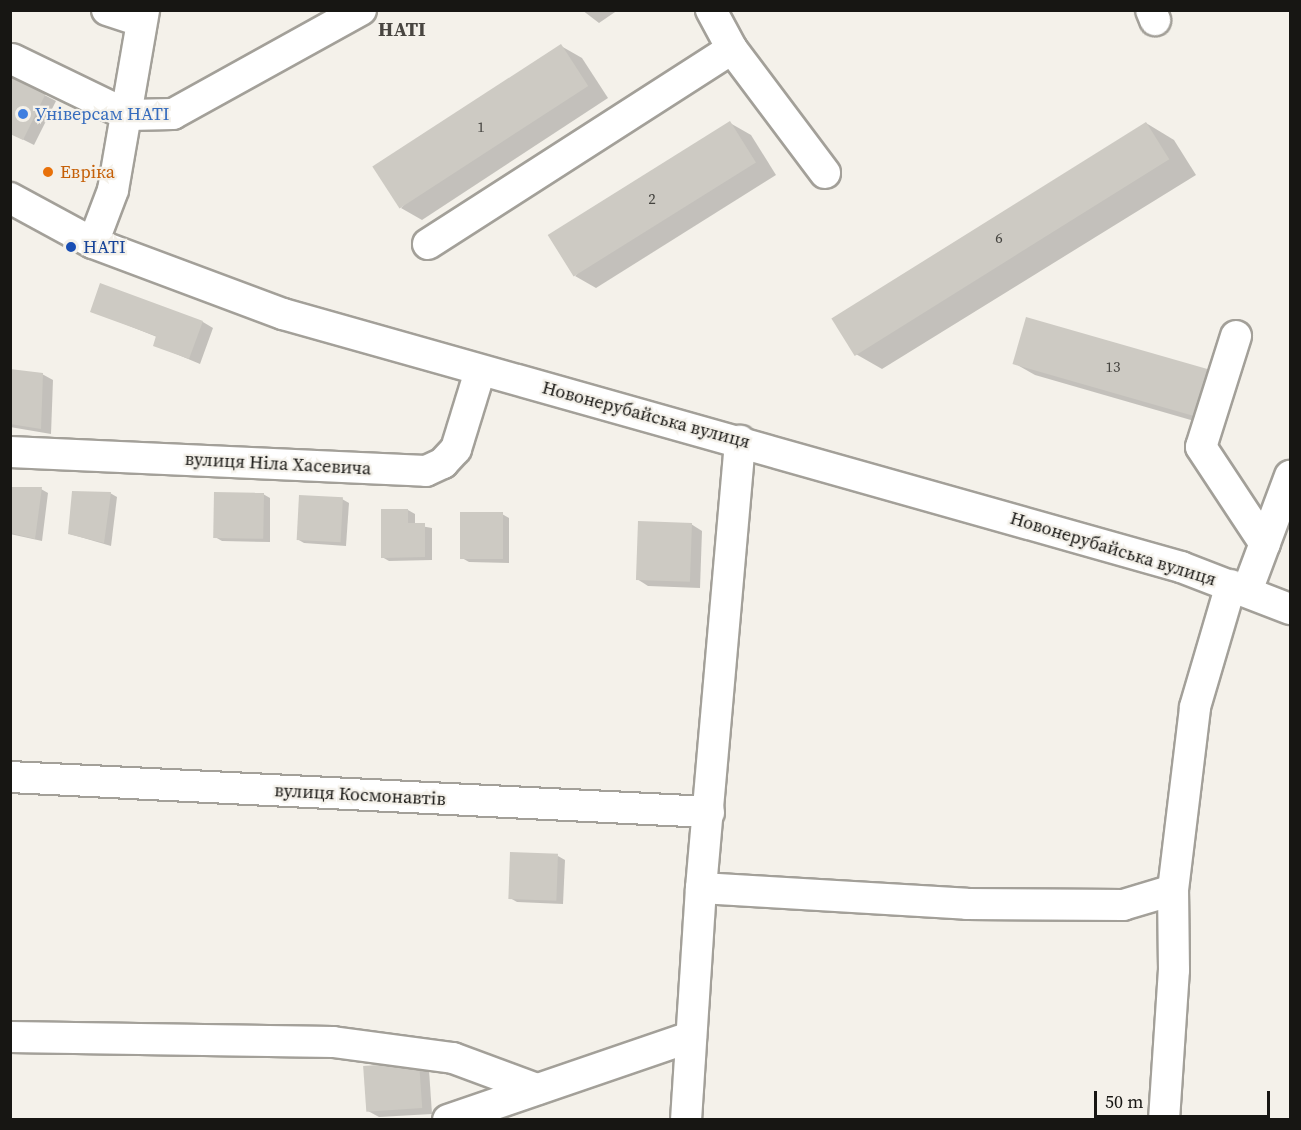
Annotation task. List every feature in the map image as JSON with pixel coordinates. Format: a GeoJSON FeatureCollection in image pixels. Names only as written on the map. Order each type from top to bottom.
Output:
{"type":"FeatureCollection","features":[{"type":"Feature","properties":{"kind":"street"},"geometry":{"type":"LineString","coordinates":[[93,243],[113,190],[128,115],[142,16],[107,10]]}},
{"type":"Feature","properties":{"kind":"street"},"geometry":{"type":"LineString","coordinates":[[12,59],[128,115],[172,114],[361,10]]}},
{"type":"Feature","properties":{"kind":"street"},"geometry":{"type":"LineString","coordinates":[[711,10],[732,49],[825,173]]}},
{"type":"Feature","properties":{"kind":"street"},"geometry":{"type":"LineString","coordinates":[[428,244],[732,49]]}},
{"type":"Feature","properties":{"kind":"street","name":"Новонерубайська вулиця"},"geometry":{"type":"LineString","coordinates":[[10,198],[93,243],[282,314],[480,371],[740,441],[1181,567],[1290,609]]}},
{"type":"Feature","properties":{"kind":"street"},"geometry":{"type":"LineString","coordinates":[[1236,336],[1201,447],[1265,544]]}},
{"type":"Feature","properties":{"kind":"street","name":"вулиця Ніла Хасевича"},"geometry":{"type":"LineString","coordinates":[[10,452],[426,471],[443,463],[456,449],[480,371]]}},
{"type":"Feature","properties":{"kind":"street"},"geometry":{"type":"LineString","coordinates":[[686,1119],[701,888],[740,441]]}},
{"type":"Feature","properties":{"kind":"street"},"geometry":{"type":"LineString","coordinates":[[1164,1119],[1174,970],[1173,890],[1196,707],[1239,588],[1265,544],[1290,476]]}},
{"type":"Feature","properties":{"kind":"street","name":"вулиця Космонавтів"},"geometry":{"type":"LineString","coordinates":[[10,777],[709,812]]}},
{"type":"Feature","properties":{"kind":"street"},"geometry":{"type":"LineString","coordinates":[[701,888],[967,904],[1111,905],[1173,890]]}},
{"type":"Feature","properties":{"kind":"street"},"geometry":{"type":"LineString","coordinates":[[10,1037],[333,1042],[453,1058],[537,1089]]}},
{"type":"Feature","properties":{"kind":"street"},"geometry":{"type":"LineString","coordinates":[[448,1119],[691,1037]]}},
{"type":"Feature","properties":{"kind":"building"},"geometry":{"type":"Polygon","coordinates":[[[561,44],[588,86],[400,208],[372,167],[561,44]]]}},
{"type":"Feature","properties":{"kind":"building","name":"Універсам НАТІ"},"geometry":{"type":"Polygon","coordinates":[[[10,75],[46,93],[23,140],[10,134],[10,75]]]}},
{"type":"Feature","properties":{"kind":"building"},"geometry":{"type":"Polygon","coordinates":[[[730,121],[756,163],[574,276],[548,235],[730,121]]]}},
{"type":"Feature","properties":{"kind":"building"},"geometry":{"type":"Polygon","coordinates":[[[1146,122],[1169,159],[855,356],[831,319],[1146,122]]]}},
{"type":"Feature","properties":{"kind":"building"},"geometry":{"type":"Polygon","coordinates":[[[100,283],[203,321],[189,359],[153,346],[156,336],[90,312],[100,283]]]}},
{"type":"Feature","properties":{"kind":"building"},"geometry":{"type":"Polygon","coordinates":[[[1026,317],[1213,371],[1200,418],[1012,364],[1026,317]]]}},
{"type":"Feature","properties":{"kind":"building"},"geometry":{"type":"Polygon","coordinates":[[[10,369],[43,373],[41,429],[10,424],[10,369]]]}},
{"type":"Feature","properties":{"kind":"building"},"geometry":{"type":"Polygon","coordinates":[[[10,487],[42,487],[35,539],[10,533],[10,487]]]}},
{"type":"Feature","properties":{"kind":"building"},"geometry":{"type":"Polygon","coordinates":[[[72,491],[111,492],[104,543],[68,534],[72,491]]]}},
{"type":"Feature","properties":{"kind":"building"},"geometry":{"type":"Polygon","coordinates":[[[214,492],[264,493],[263,539],[213,538],[214,492]]]}},
{"type":"Feature","properties":{"kind":"building"},"geometry":{"type":"Polygon","coordinates":[[[299,495],[343,497],[341,542],[297,540],[299,495]]]}},
{"type":"Feature","properties":{"kind":"building"},"geometry":{"type":"Polygon","coordinates":[[[381,509],[408,509],[408,523],[425,523],[425,557],[381,558],[381,509]]]}},
{"type":"Feature","properties":{"kind":"building"},"geometry":{"type":"Polygon","coordinates":[[[460,512],[503,512],[503,559],[460,559],[460,512]]]}},
{"type":"Feature","properties":{"kind":"building"},"geometry":{"type":"Polygon","coordinates":[[[638,521],[692,523],[690,582],[636,580],[638,521]]]}},
{"type":"Feature","properties":{"kind":"building"},"geometry":{"type":"Polygon","coordinates":[[[510,852],[558,854],[556,901],[508,899],[510,852]]]}},
{"type":"Feature","properties":{"kind":"building"},"geometry":{"type":"Polygon","coordinates":[[[419,1062],[422,1108],[366,1112],[363,1066],[419,1062]]]}},
{"type":"Feature","properties":{"kind":"place","name":"Універсам НАТІ"},"geometry":{"type":"Point","coordinates":[23,114]}},
{"type":"Feature","properties":{"kind":"place","name":"Евріка"},"geometry":{"type":"Point","coordinates":[48,172]}},
{"type":"Feature","properties":{"kind":"place","name":"НАТІ"},"geometry":{"type":"Point","coordinates":[71,247]}},
{"type":"Feature","properties":{"kind":"district","name":"НАТІ"},"geometry":{"type":"Point","coordinates":[402,29]}}]}
